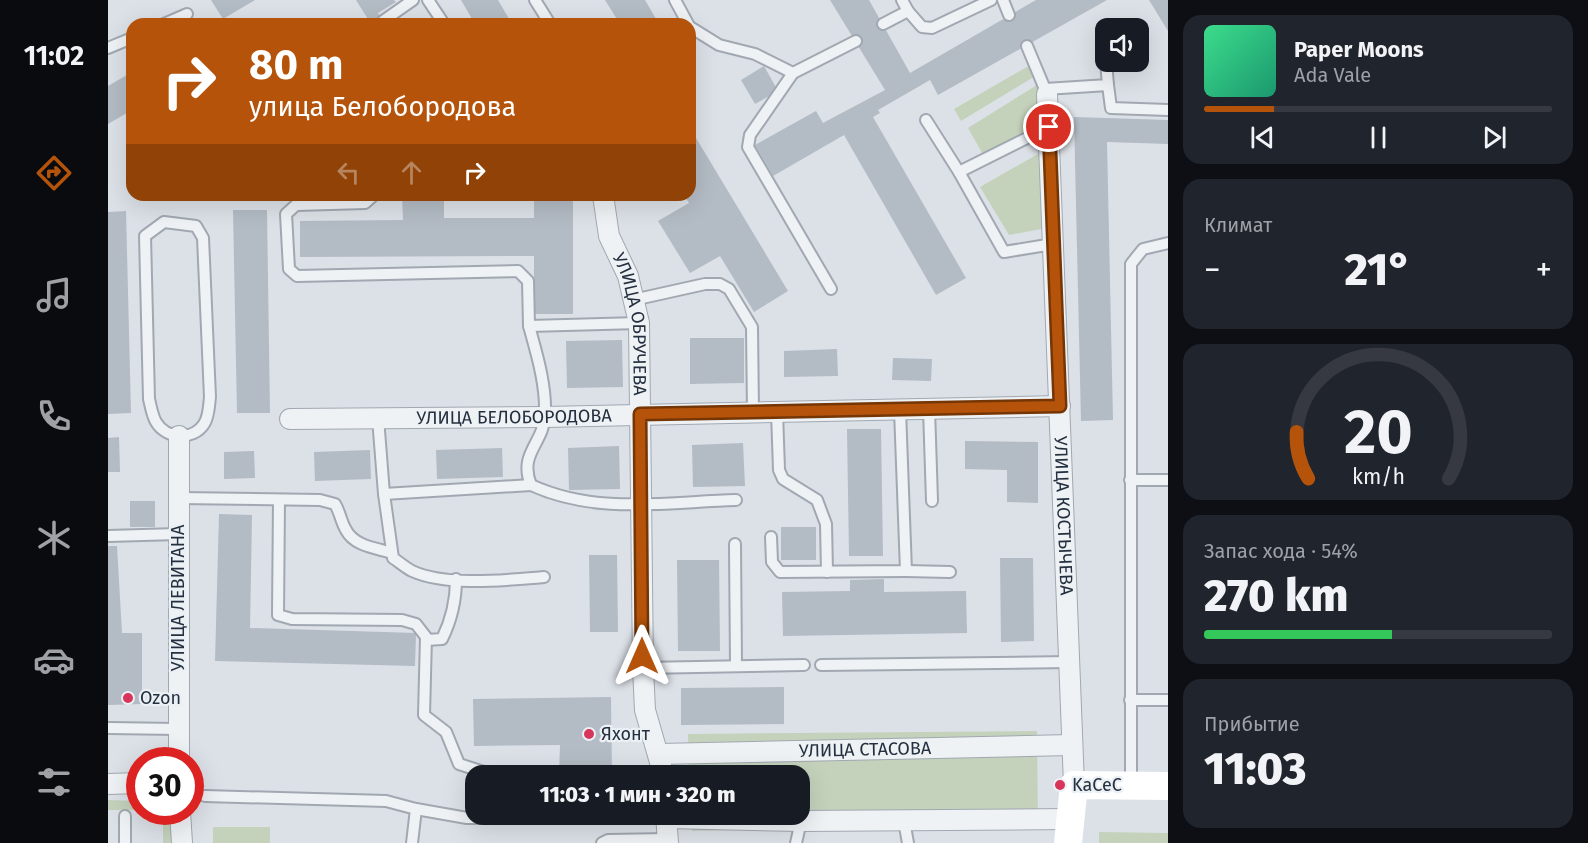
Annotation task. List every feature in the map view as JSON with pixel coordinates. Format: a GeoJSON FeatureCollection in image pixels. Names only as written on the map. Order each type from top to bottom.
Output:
{"type":"FeatureCollection","features":[{"type":"Feature","properties":{"kind":"street","name":"УЛИЦА КОСТЫЧЕВА"},"geometry":{"type":"LineString","coordinates":[[1046,92],[1071,662],[1071,745],[1074,785],[1069,831]]}},
{"type":"Feature","properties":{"kind":"street","name":"УЛИЦА ОБРУЧЕВА"},"geometry":{"type":"LineString","coordinates":[[604,201],[609,237],[628,276],[639,323],[645,710],[662,765]]}},
{"type":"Feature","properties":{"kind":"street","name":"УЛИЦА БЕЛОБОРОДОВА"},"geometry":{"type":"LineString","coordinates":[[290,419],[545,417],[1060,406]]}},
{"type":"Feature","properties":{"kind":"street","name":"УЛИЦА ЛЕВИТАНА"},"geometry":{"type":"LineString","coordinates":[[178,747],[179,436]]}},
{"type":"Feature","properties":{"kind":"street","name":"УЛИЦА СТАСОВА"},"geometry":{"type":"LineString","coordinates":[[659,754],[1071,745]]}},
{"type":"Feature","properties":{"kind":"street"},"geometry":{"type":"LineString","coordinates":[[108,784],[126,783]]}},
{"type":"Feature","properties":{"kind":"street"},"geometry":{"type":"LineString","coordinates":[[1074,785],[1168,786]]}},
{"type":"Feature","properties":{"kind":"street"},"geometry":{"type":"LineString","coordinates":[[810,821],[904,821],[1069,831]]}},
{"type":"Feature","properties":{"kind":"street"},"geometry":{"type":"LineString","coordinates":[[181,825],[182,843]]}},
{"type":"Feature","properties":{"kind":"street"},"geometry":{"type":"LineString","coordinates":[[667,825],[668,841]]}},
{"type":"Feature","properties":{"kind":"lane"},"geometry":{"type":"LineString","coordinates":[[387,18],[413,0]]}},
{"type":"Feature","properties":{"kind":"lane"},"geometry":{"type":"LineString","coordinates":[[428,0],[440,18]]}},
{"type":"Feature","properties":{"kind":"lane"},"geometry":{"type":"LineString","coordinates":[[535,0],[546,18]]}},
{"type":"Feature","properties":{"kind":"lane"},"geometry":{"type":"LineString","coordinates":[[675,0],[685,18]]}},
{"type":"Feature","properties":{"kind":"lane"},"geometry":{"type":"LineString","coordinates":[[902,0],[922,27],[932,28],[991,0]]}},
{"type":"Feature","properties":{"kind":"lane"},"geometry":{"type":"LineString","coordinates":[[1003,0],[1009,15]]}},
{"type":"Feature","properties":{"kind":"lane"},"geometry":{"type":"LineString","coordinates":[[883,24],[908,11]]}},
{"type":"Feature","properties":{"kind":"lane"},"geometry":{"type":"LineString","coordinates":[[178,18],[187,14]]}},
{"type":"Feature","properties":{"kind":"lane"},"geometry":{"type":"LineString","coordinates":[[696,30],[719,45],[755,54],[793,73]]}},
{"type":"Feature","properties":{"kind":"lane"},"geometry":{"type":"LineString","coordinates":[[108,48],[126,40]]}},
{"type":"Feature","properties":{"kind":"lane"},"geometry":{"type":"LineString","coordinates":[[831,289],[748,147],[750,135],[793,73],[856,40]]}},
{"type":"Feature","properties":{"kind":"lane","name":"УЛИЦА КОСТЫЧЕВА"},"geometry":{"type":"LineString","coordinates":[[1027,46],[1046,92]]}},
{"type":"Feature","properties":{"kind":"lane"},"geometry":{"type":"LineString","coordinates":[[1107,72],[1111,108],[1168,110]]}},
{"type":"Feature","properties":{"kind":"lane"},"geometry":{"type":"LineString","coordinates":[[1046,92],[1108,85]]}},
{"type":"Feature","properties":{"kind":"lane"},"geometry":{"type":"LineString","coordinates":[[926,120],[959,172],[1004,252],[1053,244]]}},
{"type":"Feature","properties":{"kind":"lane"},"geometry":{"type":"LineString","coordinates":[[959,172],[1049,127]]}},
{"type":"Feature","properties":{"kind":"lane"},"geometry":{"type":"LineString","coordinates":[[367,201],[365,203],[296,205],[286,214],[290,269],[297,276],[518,271],[528,281],[529,326],[540,363],[545,417],[525,470],[531,485]]}},
{"type":"Feature","properties":{"kind":"lane"},"geometry":{"type":"LineString","coordinates":[[164,222],[196,226],[203,238],[209,405],[205,423],[195,434],[179,436],[165,432],[156,423],[149,399],[145,236],[164,222]]}},
{"type":"Feature","properties":{"kind":"lane"},"geometry":{"type":"LineString","coordinates":[[1131,786],[1131,264],[1143,249],[1168,243]]}},
{"type":"Feature","properties":{"kind":"lane"},"geometry":{"type":"LineString","coordinates":[[633,300],[705,284],[720,284],[729,289],[752,327],[753,412]]}},
{"type":"Feature","properties":{"kind":"lane"},"geometry":{"type":"LineString","coordinates":[[529,326],[639,323]]}},
{"type":"Feature","properties":{"kind":"lane"},"geometry":{"type":"LineString","coordinates":[[929,409],[932,501]]}},
{"type":"Feature","properties":{"kind":"lane"},"geometry":{"type":"LineString","coordinates":[[900,410],[906,571]]}},
{"type":"Feature","properties":{"kind":"lane"},"geometry":{"type":"LineString","coordinates":[[777,412],[778,470],[783,479],[817,500],[826,524],[827,572]]}},
{"type":"Feature","properties":{"kind":"lane"},"geometry":{"type":"LineString","coordinates":[[378,418],[384,494],[393,558],[412,572],[456,579],[544,577]]}},
{"type":"Feature","properties":{"kind":"lane"},"geometry":{"type":"LineString","coordinates":[[1130,480],[1168,480]]}},
{"type":"Feature","properties":{"kind":"lane"},"geometry":{"type":"LineString","coordinates":[[384,494],[531,485],[551,494],[582,502],[623,505],[641,502],[736,500]]}},
{"type":"Feature","properties":{"kind":"lane"},"geometry":{"type":"LineString","coordinates":[[179,498],[320,500],[335,504],[343,517],[345,529],[355,541],[392,553]]}},
{"type":"Feature","properties":{"kind":"lane"},"geometry":{"type":"LineString","coordinates":[[279,500],[278,615],[292,619],[402,620],[416,624],[426,640],[424,715],[446,732],[459,764],[465,766]]}},
{"type":"Feature","properties":{"kind":"lane"},"geometry":{"type":"LineString","coordinates":[[108,536],[178,534]]}},
{"type":"Feature","properties":{"kind":"lane"},"geometry":{"type":"LineString","coordinates":[[771,537],[772,562],[780,572],[950,572]]}},
{"type":"Feature","properties":{"kind":"lane"},"geometry":{"type":"LineString","coordinates":[[735,544],[736,664]]}},
{"type":"Feature","properties":{"kind":"lane"},"geometry":{"type":"LineString","coordinates":[[426,640],[442,639],[448,627],[456,598],[456,579]]}},
{"type":"Feature","properties":{"kind":"lane"},"geometry":{"type":"LineString","coordinates":[[821,665],[1071,662]]}},
{"type":"Feature","properties":{"kind":"lane"},"geometry":{"type":"LineString","coordinates":[[643,668],[804,664]]}},
{"type":"Feature","properties":{"kind":"lane"},"geometry":{"type":"LineString","coordinates":[[1130,700],[1168,700]]}},
{"type":"Feature","properties":{"kind":"lane"},"geometry":{"type":"LineString","coordinates":[[108,728],[178,729]]}},
{"type":"Feature","properties":{"kind":"lane"},"geometry":{"type":"LineString","coordinates":[[205,796],[386,801],[465,818]]}},
{"type":"Feature","properties":{"kind":"lane"},"geometry":{"type":"LineString","coordinates":[[412,843],[416,808]]}},
{"type":"Feature","properties":{"kind":"lane"},"geometry":{"type":"LineString","coordinates":[[125,816],[125,843]]}},
{"type":"Feature","properties":{"kind":"lane"},"geometry":{"type":"LineString","coordinates":[[904,821],[908,843]]}},
{"type":"Feature","properties":{"kind":"lane"},"geometry":{"type":"LineString","coordinates":[[795,843],[800,825]]}},
{"type":"Feature","properties":{"kind":"lane"},"geometry":{"type":"LineString","coordinates":[[602,843],[608,840],[668,841]]}},
{"type":"Feature","properties":{"kind":"green space"},"geometry":{"type":"Polygon","coordinates":[[[1037,61],[1037,75],[961,121],[954,109],[1037,61]]]}},
{"type":"Feature","properties":{"kind":"green space"},"geometry":{"type":"Polygon","coordinates":[[[1040,83],[1047,127],[989,165],[968,128],[1040,83]]]}},
{"type":"Feature","properties":{"kind":"green space"},"geometry":{"type":"Polygon","coordinates":[[[1050,147],[1052,227],[1009,235],[980,187],[1050,147]]]}},
{"type":"Feature","properties":{"kind":"green space"},"geometry":{"type":"Polygon","coordinates":[[[1037,731],[1038,824],[692,831],[692,825],[810,825],[810,765],[689,765],[688,734],[1037,731]]]}},
{"type":"Feature","properties":{"kind":"green space"},"geometry":{"type":"Polygon","coordinates":[[[108,800],[126,801],[126,810],[108,810],[108,800]]]}},
{"type":"Feature","properties":{"kind":"green space"},"geometry":{"type":"Polygon","coordinates":[[[163,825],[174,825],[173,843],[163,843],[163,825]]]}},
{"type":"Feature","properties":{"kind":"green space"},"geometry":{"type":"Polygon","coordinates":[[[213,827],[270,827],[270,843],[213,843],[213,827]]]}},
{"type":"Feature","properties":{"kind":"green space"},"geometry":{"type":"Polygon","coordinates":[[[1099,832],[1168,833],[1168,843],[1099,843],[1099,832]]]}},
{"type":"Feature","properties":{"kind":"building"},"geometry":{"type":"Polygon","coordinates":[[[211,0],[255,0],[225,18],[222,18],[211,0]]]}},
{"type":"Feature","properties":{"kind":"building"},"geometry":{"type":"Polygon","coordinates":[[[356,0],[394,0],[396,2],[378,13],[381,18],[367,18],[356,0]]]}},
{"type":"Feature","properties":{"kind":"building"},"geometry":{"type":"Polygon","coordinates":[[[461,0],[498,0],[508,18],[472,18],[461,0]]]}},
{"type":"Feature","properties":{"kind":"building"},"geometry":{"type":"Polygon","coordinates":[[[605,0],[645,0],[656,18],[616,18],[605,0]]]}},
{"type":"Feature","properties":{"kind":"building"},"geometry":{"type":"Polygon","coordinates":[[[830,0],[869,0],[910,73],[1036,0],[1107,0],[938,95],[930,80],[878,110],[880,113],[873,117],[966,278],[936,295],[844,135],[773,176],[755,145],[816,111],[823,123],[885,90],[830,0]]]}},
{"type":"Feature","properties":{"kind":"building"},"geometry":{"type":"Polygon","coordinates":[[[1149,0],[1168,0],[1168,31],[1149,0]]]}},
{"type":"Feature","properties":{"kind":"building"},"geometry":{"type":"Polygon","coordinates":[[[764,66],[778,91],[755,104],[741,80],[764,66]]]}},
{"type":"Feature","properties":{"kind":"building"},"geometry":{"type":"Polygon","coordinates":[[[126,76],[126,114],[108,124],[108,86],[126,76]]]}},
{"type":"Feature","properties":{"kind":"building"},"geometry":{"type":"Polygon","coordinates":[[[1074,117],[1168,120],[1168,144],[1107,142],[1113,420],[1081,421],[1074,117]]]}},
{"type":"Feature","properties":{"kind":"building"},"geometry":{"type":"Polygon","coordinates":[[[696,138],[788,291],[754,312],[720,256],[690,273],[658,221],[689,203],[688,201],[696,201],[696,138]]]}},
{"type":"Feature","properties":{"kind":"building"},"geometry":{"type":"Polygon","coordinates":[[[402,201],[444,201],[444,218],[534,218],[534,201],[573,201],[573,314],[534,314],[534,256],[300,257],[300,221],[403,220],[402,201]]]}},
{"type":"Feature","properties":{"kind":"building"},"geometry":{"type":"Polygon","coordinates":[[[233,210],[267,210],[270,413],[237,413],[233,210]]]}},
{"type":"Feature","properties":{"kind":"building"},"geometry":{"type":"Polygon","coordinates":[[[126,211],[131,413],[108,414],[108,212],[126,211]]]}},
{"type":"Feature","properties":{"kind":"building"},"geometry":{"type":"Polygon","coordinates":[[[690,338],[744,338],[744,383],[690,384],[690,338]]]}},
{"type":"Feature","properties":{"kind":"building"},"geometry":{"type":"Polygon","coordinates":[[[622,340],[623,387],[567,388],[566,341],[622,340]]]}},
{"type":"Feature","properties":{"kind":"building"},"geometry":{"type":"Polygon","coordinates":[[[837,349],[838,376],[784,377],[784,351],[837,349]]]}},
{"type":"Feature","properties":{"kind":"building"},"geometry":{"type":"Polygon","coordinates":[[[893,358],[932,359],[931,381],[892,380],[893,358]]]}},
{"type":"Feature","properties":{"kind":"building"},"geometry":{"type":"Polygon","coordinates":[[[847,429],[881,429],[883,556],[849,556],[847,429]]]}},
{"type":"Feature","properties":{"kind":"building"},"geometry":{"type":"Polygon","coordinates":[[[119,437],[120,472],[108,472],[108,438],[119,437]]]}},
{"type":"Feature","properties":{"kind":"building"},"geometry":{"type":"Polygon","coordinates":[[[965,441],[1038,442],[1038,503],[1007,502],[1007,470],[965,469],[965,441]]]}},
{"type":"Feature","properties":{"kind":"building"},"geometry":{"type":"Polygon","coordinates":[[[743,443],[745,486],[693,487],[692,445],[743,443]]]}},
{"type":"Feature","properties":{"kind":"building"},"geometry":{"type":"Polygon","coordinates":[[[619,446],[620,489],[569,490],[568,448],[619,446]]]}},
{"type":"Feature","properties":{"kind":"building"},"geometry":{"type":"Polygon","coordinates":[[[502,448],[503,477],[437,479],[436,450],[502,448]]]}},
{"type":"Feature","properties":{"kind":"building"},"geometry":{"type":"Polygon","coordinates":[[[370,450],[371,479],[315,481],[314,452],[370,450]]]}},
{"type":"Feature","properties":{"kind":"building"},"geometry":{"type":"Polygon","coordinates":[[[254,451],[255,478],[224,479],[224,452],[254,451]]]}},
{"type":"Feature","properties":{"kind":"building"},"geometry":{"type":"Polygon","coordinates":[[[130,501],[155,501],[155,527],[130,527],[130,501]]]}},
{"type":"Feature","properties":{"kind":"building"},"geometry":{"type":"Polygon","coordinates":[[[219,514],[252,515],[250,628],[416,633],[415,666],[215,661],[219,514]]]}},
{"type":"Feature","properties":{"kind":"building"},"geometry":{"type":"Polygon","coordinates":[[[781,527],[816,527],[816,560],[781,560],[781,527]]]}},
{"type":"Feature","properties":{"kind":"building"},"geometry":{"type":"Polygon","coordinates":[[[108,546],[117,546],[122,633],[142,633],[142,704],[108,705],[108,546]]]}},
{"type":"Feature","properties":{"kind":"building"},"geometry":{"type":"Polygon","coordinates":[[[589,555],[617,555],[618,632],[590,632],[589,555]]]}},
{"type":"Feature","properties":{"kind":"building"},"geometry":{"type":"Polygon","coordinates":[[[1000,558],[1033,558],[1034,641],[1001,642],[1000,558]]]}},
{"type":"Feature","properties":{"kind":"building"},"geometry":{"type":"Polygon","coordinates":[[[677,560],[719,560],[720,651],[678,651],[677,560]]]}},
{"type":"Feature","properties":{"kind":"building"},"geometry":{"type":"Polygon","coordinates":[[[884,579],[884,592],[966,591],[967,633],[783,636],[782,592],[850,591],[850,580],[884,579]]]}},
{"type":"Feature","properties":{"kind":"building"},"geometry":{"type":"Polygon","coordinates":[[[784,687],[784,724],[681,725],[681,688],[784,687]]]}},
{"type":"Feature","properties":{"kind":"building"},"geometry":{"type":"Polygon","coordinates":[[[611,697],[612,765],[559,765],[560,745],[474,746],[473,699],[611,697]]]}},
{"type":"Feature","properties":{"kind":"place","name":"Ozon"},"geometry":{"type":"Point","coordinates":[128,698]}},
{"type":"Feature","properties":{"kind":"place","name":"Яхонт"},"geometry":{"type":"Point","coordinates":[589,734]}},
{"type":"Feature","properties":{"kind":"place","name":"KaCeC"},"geometry":{"type":"Point","coordinates":[1060,785]}},
{"type":"Feature","properties":{"kind":"route"},"geometry":{"type":"LineString","coordinates":[[642,656],[640,414],[1060,406],[1049,127]]}}]}
